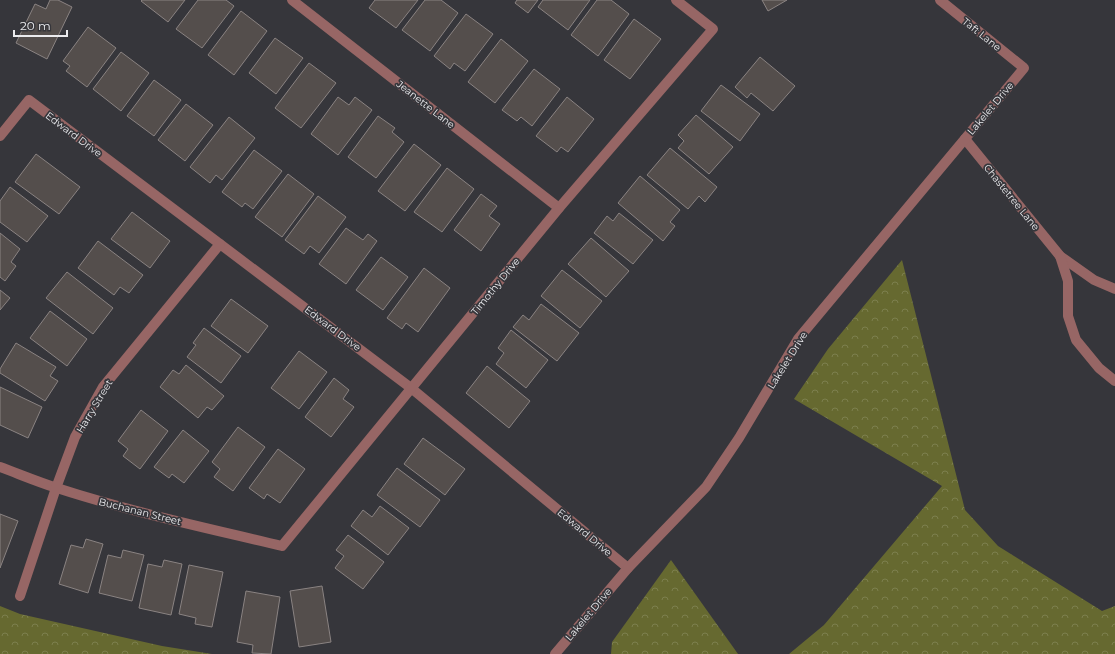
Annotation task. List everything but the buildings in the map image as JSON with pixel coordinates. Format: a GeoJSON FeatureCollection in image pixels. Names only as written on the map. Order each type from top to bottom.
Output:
{"type":"FeatureCollection","features":[{"type":"Feature","properties":{"kind":"street","name":"Jeanette Lane"},"geometry":{"type":"LineString","coordinates":[[292,0],[559,208]]}},
{"type":"Feature","properties":{"kind":"street","name":"Timothy Drive"},"geometry":{"type":"LineString","coordinates":[[282,546],[559,208],[713,29],[676,0]]}},
{"type":"Feature","properties":{"kind":"street","name":"Taft Lane"},"geometry":{"type":"LineString","coordinates":[[940,0],[1024,68]]}},
{"type":"Feature","properties":{"kind":"street","name":"Lakelet Drive"},"geometry":{"type":"LineString","coordinates":[[554,654],[628,568],[706,487],[739,438],[798,340],[1024,68]]}},
{"type":"Feature","properties":{"kind":"street","name":"Edward Drive"},"geometry":{"type":"LineString","coordinates":[[0,136],[29,100],[411,388],[628,568]]}},
{"type":"Feature","properties":{"kind":"street","name":"Chastetree Lane"},"geometry":{"type":"LineString","coordinates":[[965,139],[1060,256],[1094,280],[1115,289]]}},
{"type":"Feature","properties":{"kind":"street","name":"Harry Street"},"geometry":{"type":"LineString","coordinates":[[20,596],[56,488],[76,437],[103,387],[220,244]]}},
{"type":"Feature","properties":{"kind":"street","name":"Chastetree Lane"},"geometry":{"type":"LineString","coordinates":[[1060,256],[1068,281],[1068,316],[1076,340],[1098,368],[1115,381]]}},
{"type":"Feature","properties":{"kind":"street","name":"Buchanan Street"},"geometry":{"type":"LineString","coordinates":[[0,467],[56,488],[135,510],[282,546]]}},
{"type":"Feature","properties":{"kind":"green space"},"geometry":{"type":"Polygon","coordinates":[[[902,260],[965,510],[998,546],[1102,611],[1115,606],[1115,654],[789,654],[824,625],[942,486],[794,399],[828,349],[902,260]]]}},
{"type":"Feature","properties":{"kind":"green space"},"geometry":{"type":"Polygon","coordinates":[[[671,560],[738,654],[611,654],[612,642],[671,560]]]}},
{"type":"Feature","properties":{"kind":"green space"},"geometry":{"type":"Polygon","coordinates":[[[0,606],[20,614],[162,646],[212,654],[0,654],[0,606]]]}}]}
